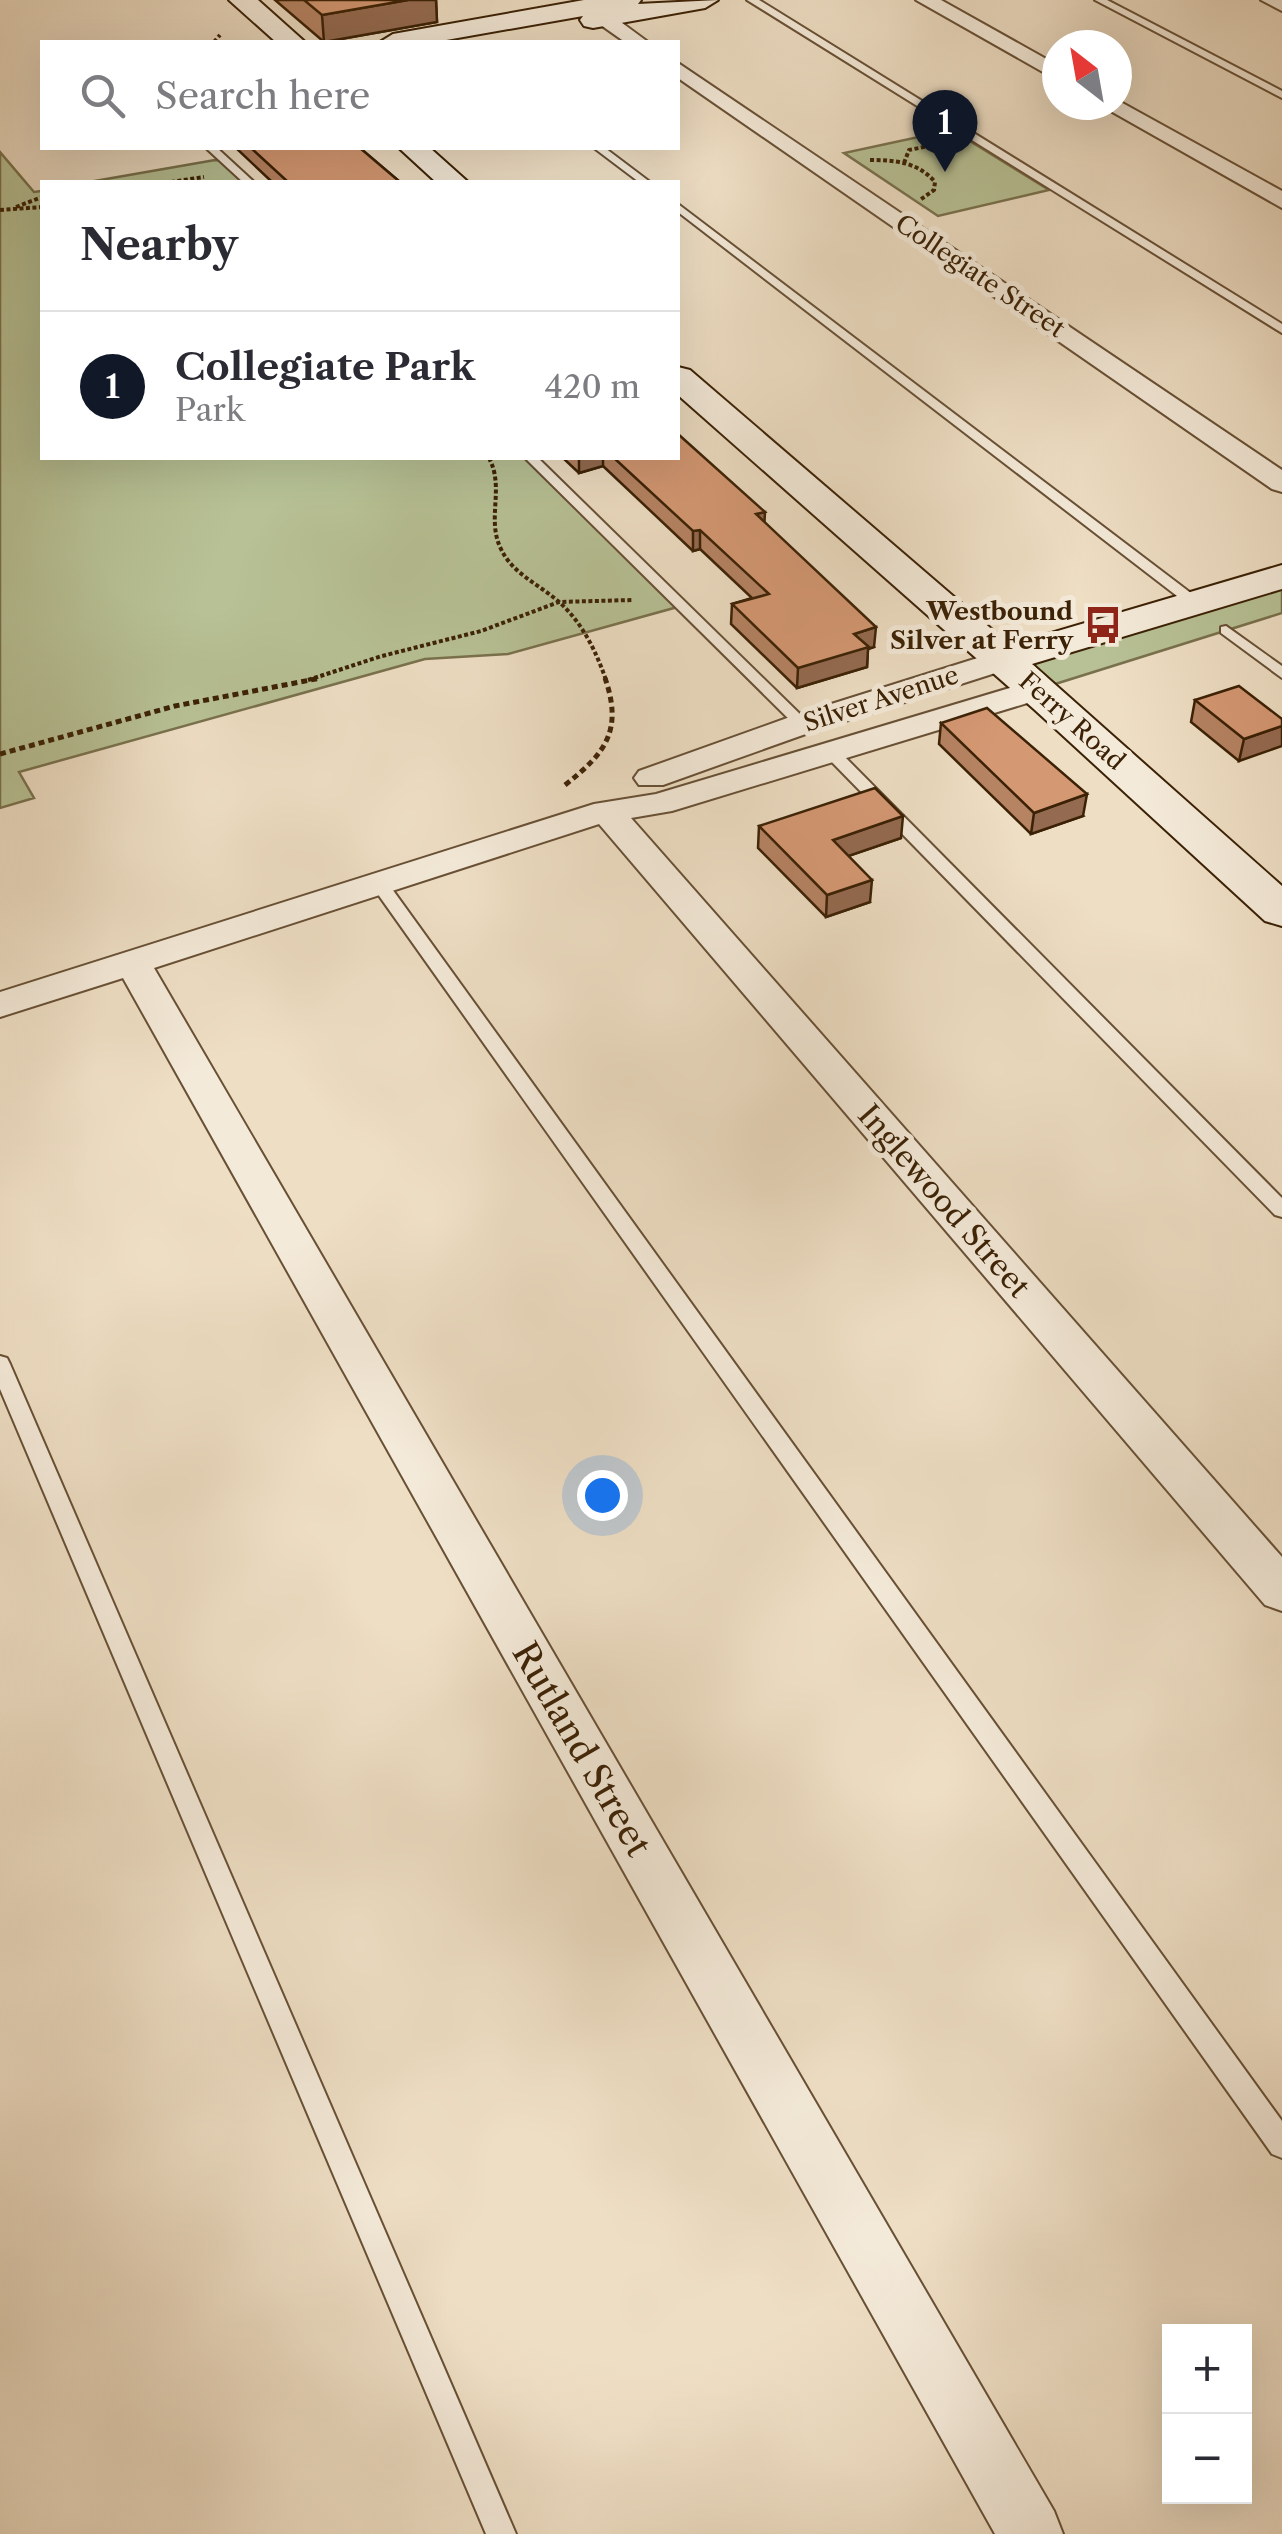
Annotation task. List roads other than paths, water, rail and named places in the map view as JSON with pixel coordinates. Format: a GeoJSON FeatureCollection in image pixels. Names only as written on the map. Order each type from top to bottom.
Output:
{"type":"FeatureCollection","features":[{"type":"Feature","properties":{"kind":"main road"},"geometry":{"type":"LineString","coordinates":[[242,0],[290,40]]}},
{"type":"Feature","properties":{"kind":"main road"},"geometry":{"type":"LineString","coordinates":[[403,40],[628,0]]}},
{"type":"Feature","properties":{"kind":"main road"},"geometry":{"type":"LineString","coordinates":[[478,40],[579,9],[705,0]]}},
{"type":"Feature","properties":{"kind":"main road"},"geometry":{"type":"LineString","coordinates":[[415,150],[451,180]]}},
{"type":"Feature","properties":{"kind":"main road","name":"Ferry Road"},"geometry":{"type":"LineString","coordinates":[[680,379],[1003,660],[1282,911]]}},
{"type":"Feature","properties":{"kind":"main road","name":"Silver Avenue"},"geometry":{"type":"LineString","coordinates":[[1003,660],[1282,577]]}},
{"type":"Feature","properties":{"kind":"main road","name":"Silver Avenue"},"geometry":{"type":"LineString","coordinates":[[1036,690],[1282,612]]}},
{"type":"Feature","properties":{"kind":"street"},"geometry":{"type":"LineString","coordinates":[[926,0],[1042,66]]}},
{"type":"Feature","properties":{"kind":"street"},"geometry":{"type":"LineString","coordinates":[[1271,0],[1282,5]]}},
{"type":"Feature","properties":{"kind":"street"},"geometry":{"type":"LineString","coordinates":[[579,9],[634,40]]}},
{"type":"Feature","properties":{"kind":"street","name":"Collegiate Street"},"geometry":{"type":"LineString","coordinates":[[680,71],[1282,484]]}},
{"type":"Feature","properties":{"kind":"street"},"geometry":{"type":"LineString","coordinates":[[1132,116],[1282,202]]}},
{"type":"Feature","properties":{"kind":"street","name":"Silver Avenue"},"geometry":{"type":"LineString","coordinates":[[606,811],[640,782],[802,724],[1003,660]]}},
{"type":"Feature","properties":{"kind":"street","name":"Silver Avenue"},"geometry":{"type":"LineString","coordinates":[[0,1004],[381,886],[606,811],[660,804],[1036,690]]}},
{"type":"Feature","properties":{"kind":"street","name":"Inglewood Street"},"geometry":{"type":"LineString","coordinates":[[606,811],[1282,1591]]}},
{"type":"Feature","properties":{"kind":"street","name":"Rutland Street"},"geometry":{"type":"LineString","coordinates":[[133,964],[1031,2534]]}},
{"type":"Feature","properties":{"kind":"lane"},"geometry":{"type":"LineString","coordinates":[[752,0],[1282,329]]}},
{"type":"Feature","properties":{"kind":"lane"},"geometry":{"type":"LineString","coordinates":[[1100,0],[1282,95]]}},
{"type":"Feature","properties":{"kind":"lane"},"geometry":{"type":"LineString","coordinates":[[213,150],[247,180]]}},
{"type":"Feature","properties":{"kind":"lane"},"geometry":{"type":"LineString","coordinates":[[603,150],[642,180]]}},
{"type":"Feature","properties":{"kind":"lane"},"geometry":{"type":"LineString","coordinates":[[680,209],[1194,603]]}},
{"type":"Feature","properties":{"kind":"lane"},"geometry":{"type":"LineString","coordinates":[[533,460],[802,724]]}},
{"type":"Feature","properties":{"kind":"lane"},"geometry":{"type":"LineString","coordinates":[[1226,630],[1282,673]]}},
{"type":"Feature","properties":{"kind":"lane"},"geometry":{"type":"LineString","coordinates":[[831,752],[1282,1210]]}},
{"type":"Feature","properties":{"kind":"lane"},"geometry":{"type":"LineString","coordinates":[[381,886],[1282,2144]]}},
{"type":"Feature","properties":{"kind":"lane"},"geometry":{"type":"LineString","coordinates":[[0,1364],[501,2534]]}},
{"type":"Feature","properties":{"kind":"place","name":"Collegiate Park"},"geometry":{"type":"Point","coordinates":[945,172]}},
{"type":"Feature","properties":{"kind":"place","name":"Westbound Silver at Ferry"},"geometry":{"type":"Point","coordinates":[1103,625]}}]}
